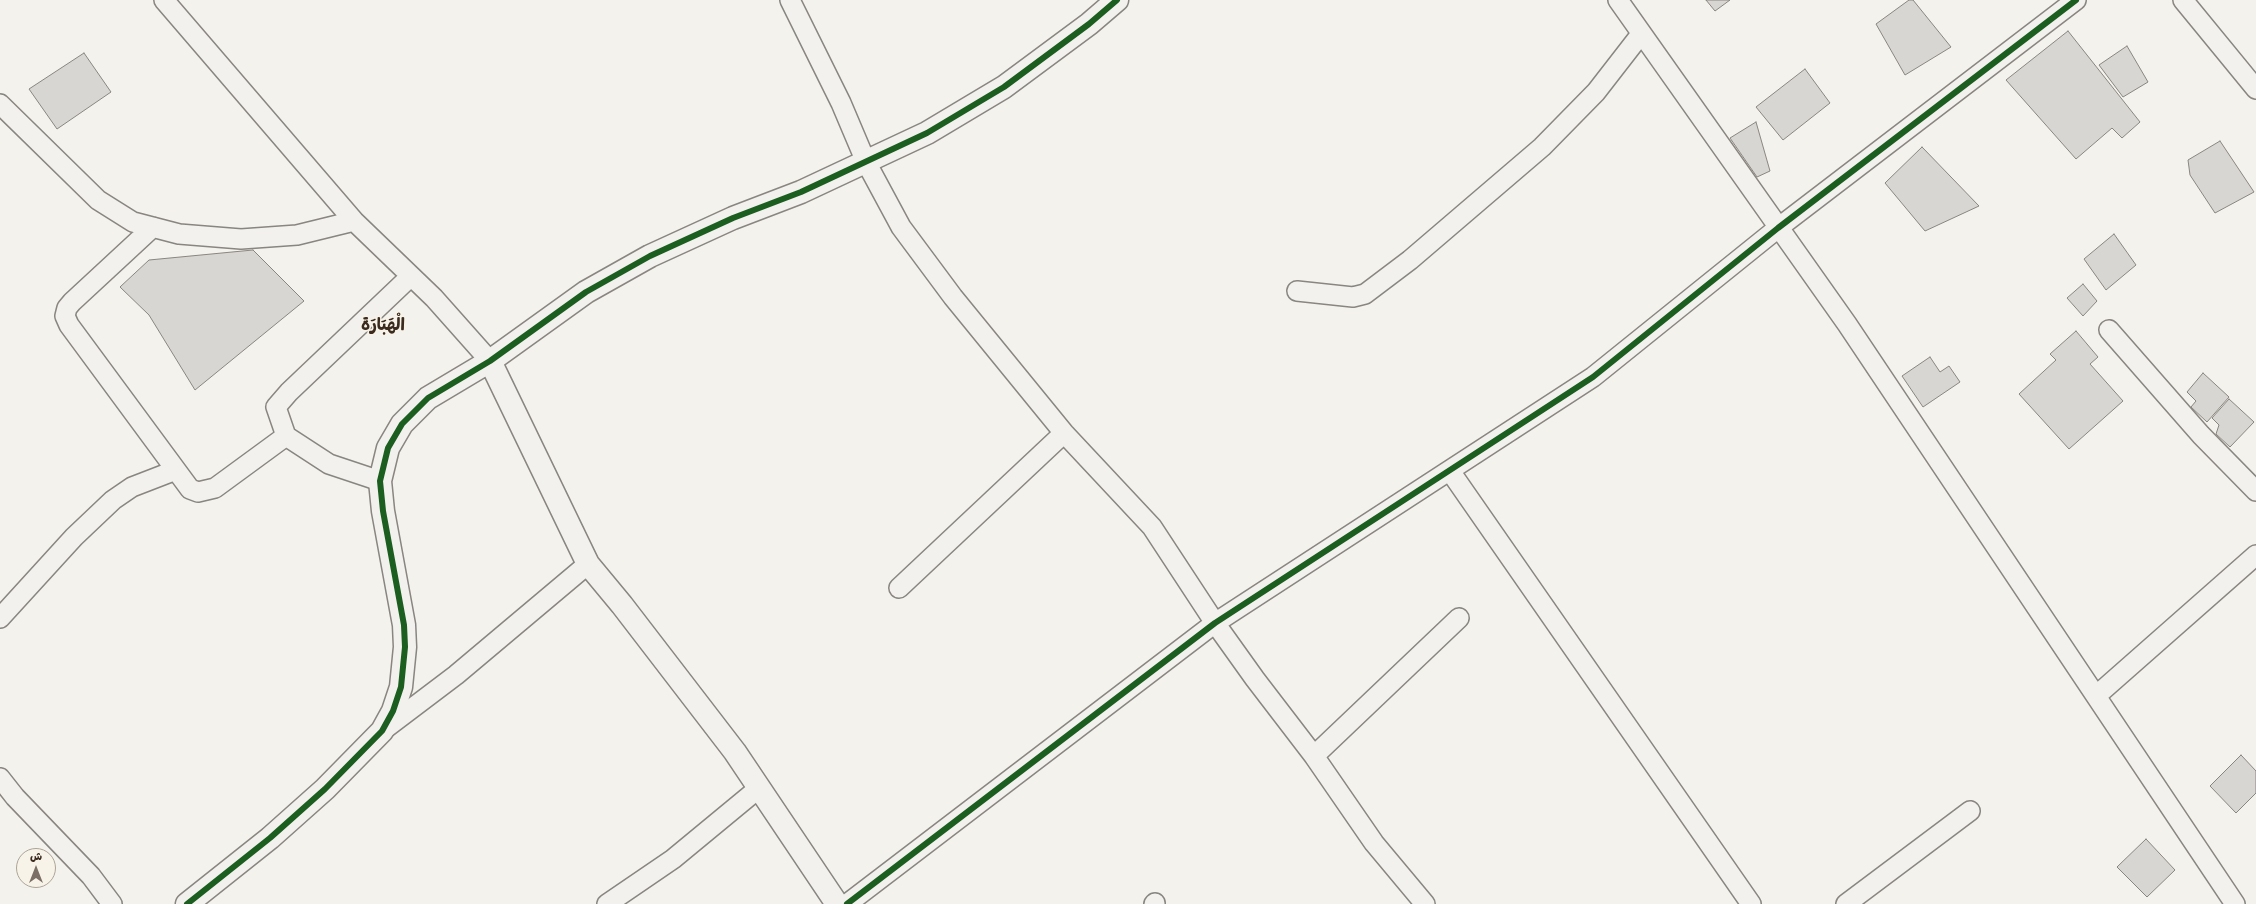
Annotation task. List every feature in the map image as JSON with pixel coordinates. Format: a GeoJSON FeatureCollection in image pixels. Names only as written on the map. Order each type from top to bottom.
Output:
{"type":"FeatureCollection","features":[{"type":"Feature","properties":{"kind":"street"},"geometry":{"type":"LineString","coordinates":[[164,0],[354,221],[434,298],[490,361],[588,564],[622,605],[730,746],[837,903],[1215,623],[1593,377],[1778,228],[2076,0]]}},
{"type":"Feature","properties":{"kind":"street"},"geometry":{"type":"LineString","coordinates":[[790,0],[841,103],[866,162],[901,227],[953,297],[1064,433],[1152,526],[1215,623],[1314,756],[1374,843],[1425,904]]}},
{"type":"Feature","properties":{"kind":"street"},"geometry":{"type":"LineString","coordinates":[[382,731],[393,711],[401,688],[405,647],[404,625],[382,505],[380,481],[388,448],[402,424],[428,398],[490,361],[586,292],[650,256],[866,162],[927,133],[1004,87],[1089,24],[1117,0]]}},
{"type":"Feature","properties":{"kind":"street"},"geometry":{"type":"LineString","coordinates":[[1618,0],[1847,324],[2235,904]]}},
{"type":"Feature","properties":{"kind":"street"},"geometry":{"type":"LineString","coordinates":[[2183,0],[2256,89]]}},
{"type":"Feature","properties":{"kind":"street"},"geometry":{"type":"LineString","coordinates":[[1297,291],[1353,297],[1365,294],[1410,260],[1542,148],[1596,92],[1641,34]]}},
{"type":"Feature","properties":{"kind":"street"},"geometry":{"type":"LineString","coordinates":[[0,105],[98,200],[133,222],[179,234],[241,239],[297,235],[354,221]]}},
{"type":"Feature","properties":{"kind":"street"},"geometry":{"type":"LineString","coordinates":[[153,227],[72,302],[67,308],[65,316],[69,325],[190,489],[198,492],[215,488],[286,436]]}},
{"type":"Feature","properties":{"kind":"street"},"geometry":{"type":"LineString","coordinates":[[380,481],[329,464],[286,436],[276,407],[289,392],[411,276]]}},
{"type":"Feature","properties":{"kind":"street"},"geometry":{"type":"LineString","coordinates":[[2109,330],[2201,435],[2256,491]]}},
{"type":"Feature","properties":{"kind":"street"},"geometry":{"type":"LineString","coordinates":[[899,588],[1064,433]]}},
{"type":"Feature","properties":{"kind":"street"},"geometry":{"type":"LineString","coordinates":[[0,618],[74,537],[113,500],[132,487],[176,470]]}},
{"type":"Feature","properties":{"kind":"street"},"geometry":{"type":"LineString","coordinates":[[1450,471],[1751,904]]}},
{"type":"Feature","properties":{"kind":"street"},"geometry":{"type":"LineString","coordinates":[[2096,696],[2256,555]]}},
{"type":"Feature","properties":{"kind":"street"},"geometry":{"type":"LineString","coordinates":[[187,904],[270,838],[330,784],[382,731],[456,675],[588,564]]}},
{"type":"Feature","properties":{"kind":"street"},"geometry":{"type":"LineString","coordinates":[[1314,756],[1459,618]]}},
{"type":"Feature","properties":{"kind":"street"},"geometry":{"type":"LineString","coordinates":[[0,778],[15,797],[91,876],[112,904]]}},
{"type":"Feature","properties":{"kind":"street"},"geometry":{"type":"LineString","coordinates":[[607,904],[673,859],[759,788]]}},
{"type":"Feature","properties":{"kind":"street"},"geometry":{"type":"LineString","coordinates":[[1846,904],[1970,811]]}},
{"type":"Feature","properties":{"kind":"building"},"geometry":{"type":"Polygon","coordinates":[[[1706,0],[1730,0],[1715,11],[1706,0]]]}},
{"type":"Feature","properties":{"kind":"building"},"geometry":{"type":"Polygon","coordinates":[[[1909,0],[1913,0],[1951,47],[1905,75],[1876,24],[1909,0]]]}},
{"type":"Feature","properties":{"kind":"building"},"geometry":{"type":"Polygon","coordinates":[[[2068,31],[2140,122],[2122,138],[2112,128],[2076,159],[2006,80],[2068,31]]]}},
{"type":"Feature","properties":{"kind":"building"},"geometry":{"type":"Polygon","coordinates":[[[2127,46],[2148,82],[2123,97],[2099,65],[2127,46]]]}},
{"type":"Feature","properties":{"kind":"building"},"geometry":{"type":"Polygon","coordinates":[[[84,53],[111,92],[57,129],[29,89],[84,53]]]}},
{"type":"Feature","properties":{"kind":"building"},"geometry":{"type":"Polygon","coordinates":[[[1805,69],[1830,103],[1783,140],[1756,107],[1805,69]]]}},
{"type":"Feature","properties":{"kind":"building"},"geometry":{"type":"Polygon","coordinates":[[[1756,122],[1770,171],[1757,177],[1730,138],[1756,122]]]}},
{"type":"Feature","properties":{"kind":"building"},"geometry":{"type":"Polygon","coordinates":[[[2220,141],[2254,192],[2215,213],[2190,175],[2188,160],[2220,141]]]}},
{"type":"Feature","properties":{"kind":"building"},"geometry":{"type":"Polygon","coordinates":[[[1922,147],[1979,206],[1925,231],[1885,183],[1922,147]]]}},
{"type":"Feature","properties":{"kind":"building"},"geometry":{"type":"Polygon","coordinates":[[[2114,234],[2136,265],[2106,290],[2084,259],[2114,234]]]}},
{"type":"Feature","properties":{"kind":"building"},"geometry":{"type":"Polygon","coordinates":[[[253,250],[304,301],[195,390],[149,315],[120,287],[149,260],[253,250]]]}},
{"type":"Feature","properties":{"kind":"building"},"geometry":{"type":"Polygon","coordinates":[[[2083,284],[2097,301],[2083,316],[2067,298],[2083,284]]]}},
{"type":"Feature","properties":{"kind":"building"},"geometry":{"type":"Polygon","coordinates":[[[2076,331],[2098,357],[2090,364],[2123,401],[2069,449],[2019,394],[2056,360],[2050,354],[2076,331]]]}},
{"type":"Feature","properties":{"kind":"building"},"geometry":{"type":"Polygon","coordinates":[[[1930,357],[1940,372],[1949,366],[1960,382],[1923,407],[1902,376],[1930,357]]]}},
{"type":"Feature","properties":{"kind":"building"},"geometry":{"type":"Polygon","coordinates":[[[2203,373],[2229,397],[2207,422],[2191,407],[2196,401],[2187,392],[2203,373]]]}},
{"type":"Feature","properties":{"kind":"building"},"geometry":{"type":"Polygon","coordinates":[[[2229,399],[2254,422],[2230,447],[2216,434],[2219,425],[2212,418],[2229,399]]]}},
{"type":"Feature","properties":{"kind":"building"},"geometry":{"type":"Polygon","coordinates":[[[2241,755],[2256,771],[2256,793],[2236,813],[2210,786],[2241,755]]]}},
{"type":"Feature","properties":{"kind":"building"},"geometry":{"type":"Polygon","coordinates":[[[2146,839],[2175,870],[2147,897],[2117,867],[2146,839]]]}},
{"type":"Feature","properties":{"kind":"cycle path"},"geometry":{"type":"LineString","coordinates":[[187,904],[270,838],[325,789],[382,731],[393,711],[401,687],[405,647],[404,625],[383,511],[380,481],[388,448],[402,424],[428,398],[490,361],[586,292],[650,256],[733,218],[801,192],[927,133],[1004,87],[1089,24],[1117,0]]}},
{"type":"Feature","properties":{"kind":"cycle path"},"geometry":{"type":"LineString","coordinates":[[847,904],[1215,623],[1593,377],[1778,228],[2076,0]]}},
{"type":"Feature","properties":{"kind":"district","name":"الْهَبَارَة"},"geometry":{"type":"Point","coordinates":[383,327]}}]}
